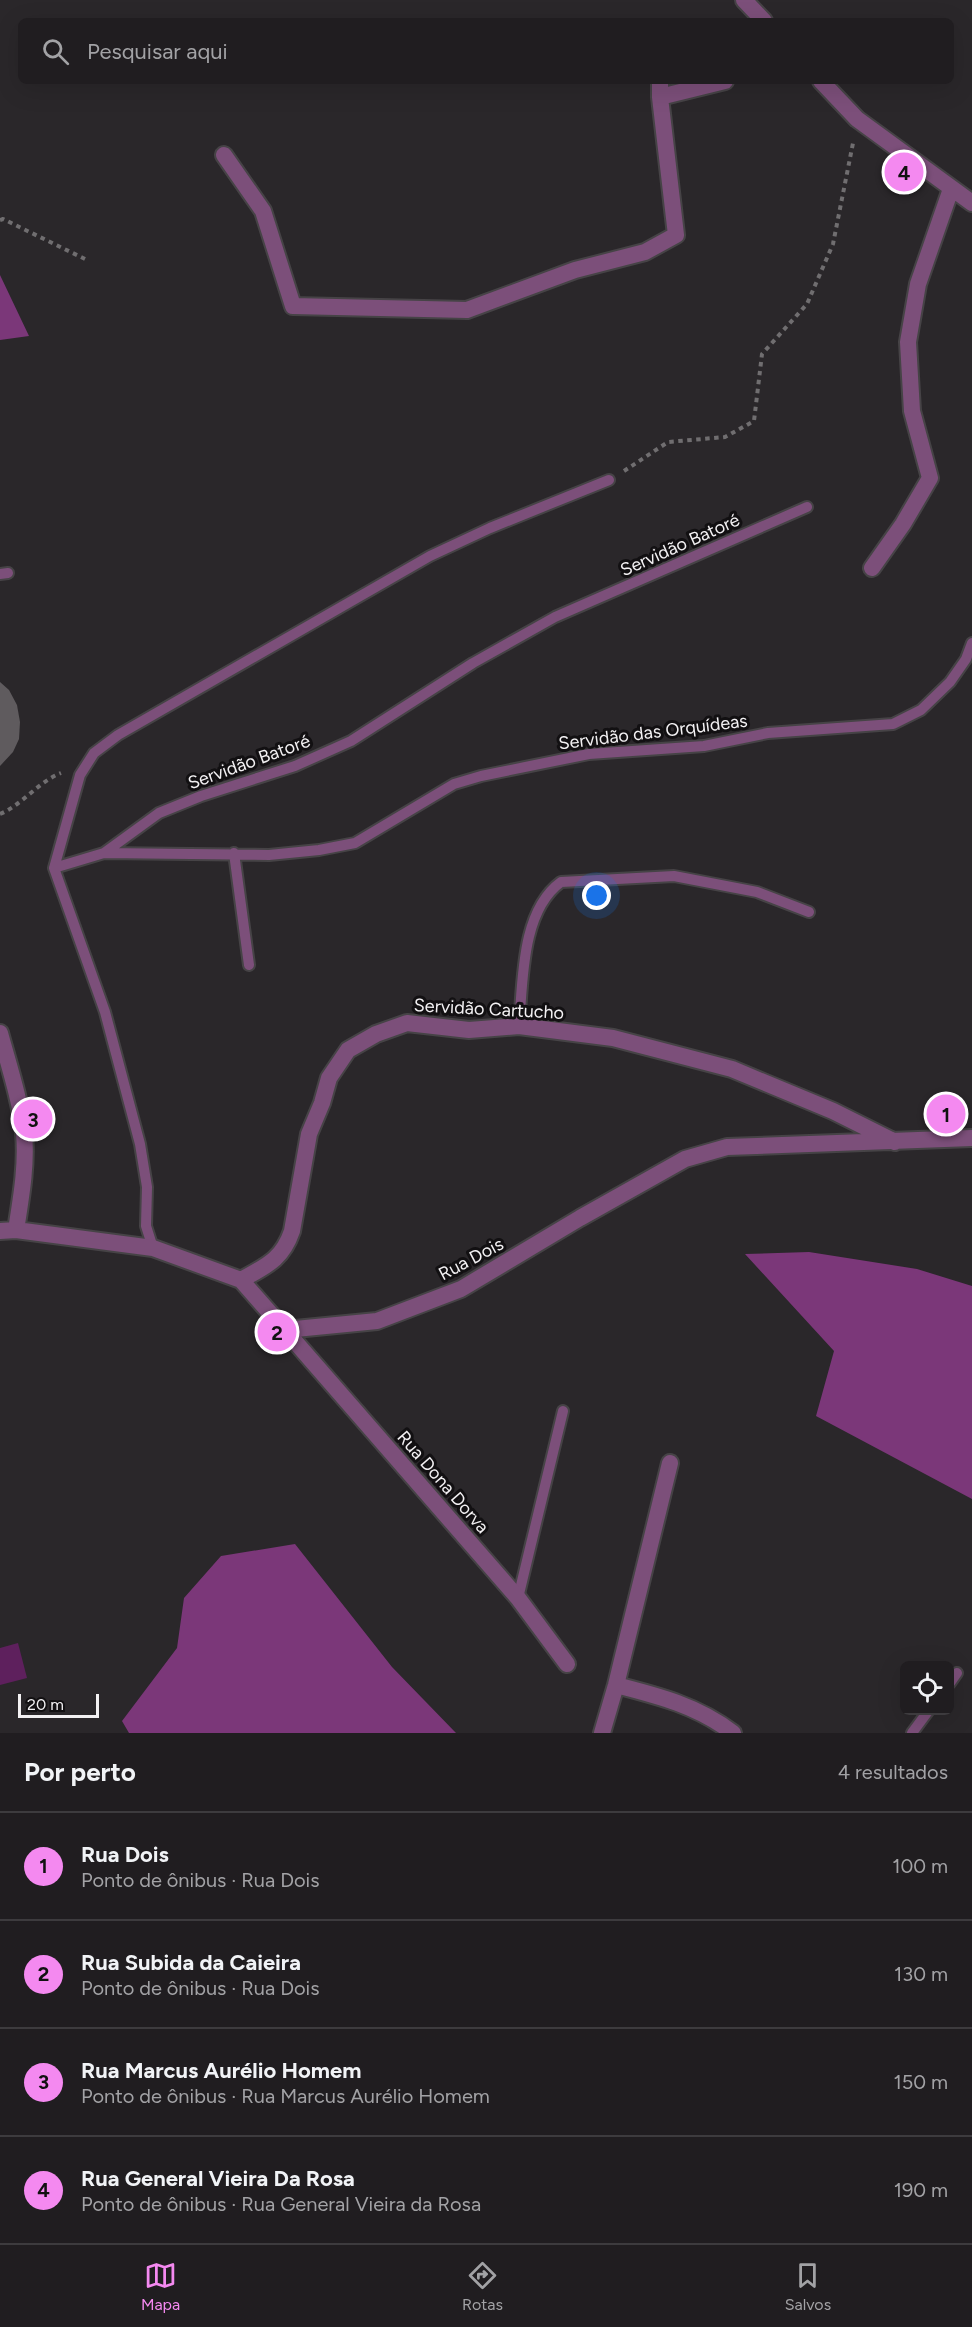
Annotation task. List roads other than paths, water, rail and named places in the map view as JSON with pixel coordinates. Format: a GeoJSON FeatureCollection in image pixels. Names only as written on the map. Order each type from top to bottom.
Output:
{"type":"FeatureCollection","features":[{"type":"Feature","properties":{"kind":"street"},"geometry":{"type":"LineString","coordinates":[[744,0],[761,18]]}},
{"type":"Feature","properties":{"kind":"street"},"geometry":{"type":"LineString","coordinates":[[224,155],[263,211],[293,306],[467,310],[575,270],[645,252],[676,236],[660,89],[701,84]]}},
{"type":"Feature","properties":{"kind":"street"},"geometry":{"type":"LineString","coordinates":[[824,84],[857,119],[972,203]]}},
{"type":"Feature","properties":{"kind":"street"},"geometry":{"type":"LineString","coordinates":[[872,568],[903,524],[930,478],[912,411],[908,342],[918,284],[951,189]]}},
{"type":"Feature","properties":{"kind":"street","name":"Servidão Cartucho"},"geometry":{"type":"LineString","coordinates":[[241,1280],[273,1263],[287,1246],[292,1231],[309,1134],[322,1103],[329,1078],[348,1050],[376,1034],[406,1023],[469,1030],[519,1026],[613,1038],[732,1069],[833,1111],[895,1142]]}},
{"type":"Feature","properties":{"kind":"street"},"geometry":{"type":"LineString","coordinates":[[0,1034],[24,1132],[25,1171],[8,1231],[153,1248],[241,1280],[285,1330]]}},
{"type":"Feature","properties":{"kind":"street","name":"Rua Dois"},"geometry":{"type":"LineString","coordinates":[[285,1330],[377,1322],[461,1289],[590,1212],[685,1159],[727,1147],[972,1138]]}},
{"type":"Feature","properties":{"kind":"street","name":"Rua Dona Dorva"},"geometry":{"type":"LineString","coordinates":[[285,1330],[518,1598],[567,1664]]}},
{"type":"Feature","properties":{"kind":"street"},"geometry":{"type":"LineString","coordinates":[[602,1733],[616,1685],[670,1463]]}},
{"type":"Feature","properties":{"kind":"street"},"geometry":{"type":"LineString","coordinates":[[616,1685],[691,1707],[715,1719],[733,1733]]}},
{"type":"Feature","properties":{"kind":"lane"},"geometry":{"type":"LineString","coordinates":[[153,1248],[146,1226],[147,1187],[140,1144],[105,1012],[54,868],[80,775],[94,753],[118,735],[430,556],[490,528],[609,480]]}},
{"type":"Feature","properties":{"kind":"lane","name":"Servidão Batoré"},"geometry":{"type":"LineString","coordinates":[[54,868],[104,853],[159,813],[201,796],[296,766],[351,741],[473,663],[555,617],[807,507]]}},
{"type":"Feature","properties":{"kind":"lane","name":"Servidão das Orquídeas"},"geometry":{"type":"LineString","coordinates":[[104,853],[269,855],[319,850],[355,843],[454,784],[481,776],[590,754],[704,746],[768,733],[893,724],[921,710],[950,682],[966,658],[972,643]]}},
{"type":"Feature","properties":{"kind":"lane"},"geometry":{"type":"LineString","coordinates":[[234,853],[249,965]]}},
{"type":"Feature","properties":{"kind":"lane"},"geometry":{"type":"LineString","coordinates":[[519,1026],[526,948],[548,891],[561,882],[674,876],[757,892],[809,912]]}},
{"type":"Feature","properties":{"kind":"lane"},"geometry":{"type":"LineString","coordinates":[[518,1598],[563,1411]]}},
{"type":"Feature","properties":{"kind":"lane"},"geometry":{"type":"LineString","coordinates":[[954,1677],[957,1673]]}},
{"type":"Feature","properties":{"kind":"lane"},"geometry":{"type":"LineString","coordinates":[[912,1733],[925,1715]]}},
{"type":"Feature","properties":{"kind":"place","name":"Rua General Vieira Da Rosa"},"geometry":{"type":"Point","coordinates":[904,172]}},
{"type":"Feature","properties":{"kind":"place","name":"Rua Dois"},"geometry":{"type":"Point","coordinates":[946,1114]}},
{"type":"Feature","properties":{"kind":"place","name":"Rua Marcus Aurélio Homem"},"geometry":{"type":"Point","coordinates":[33,1119]}},
{"type":"Feature","properties":{"kind":"place","name":"Rua Subida da Caieira"},"geometry":{"type":"Point","coordinates":[277,1332]}}]}
